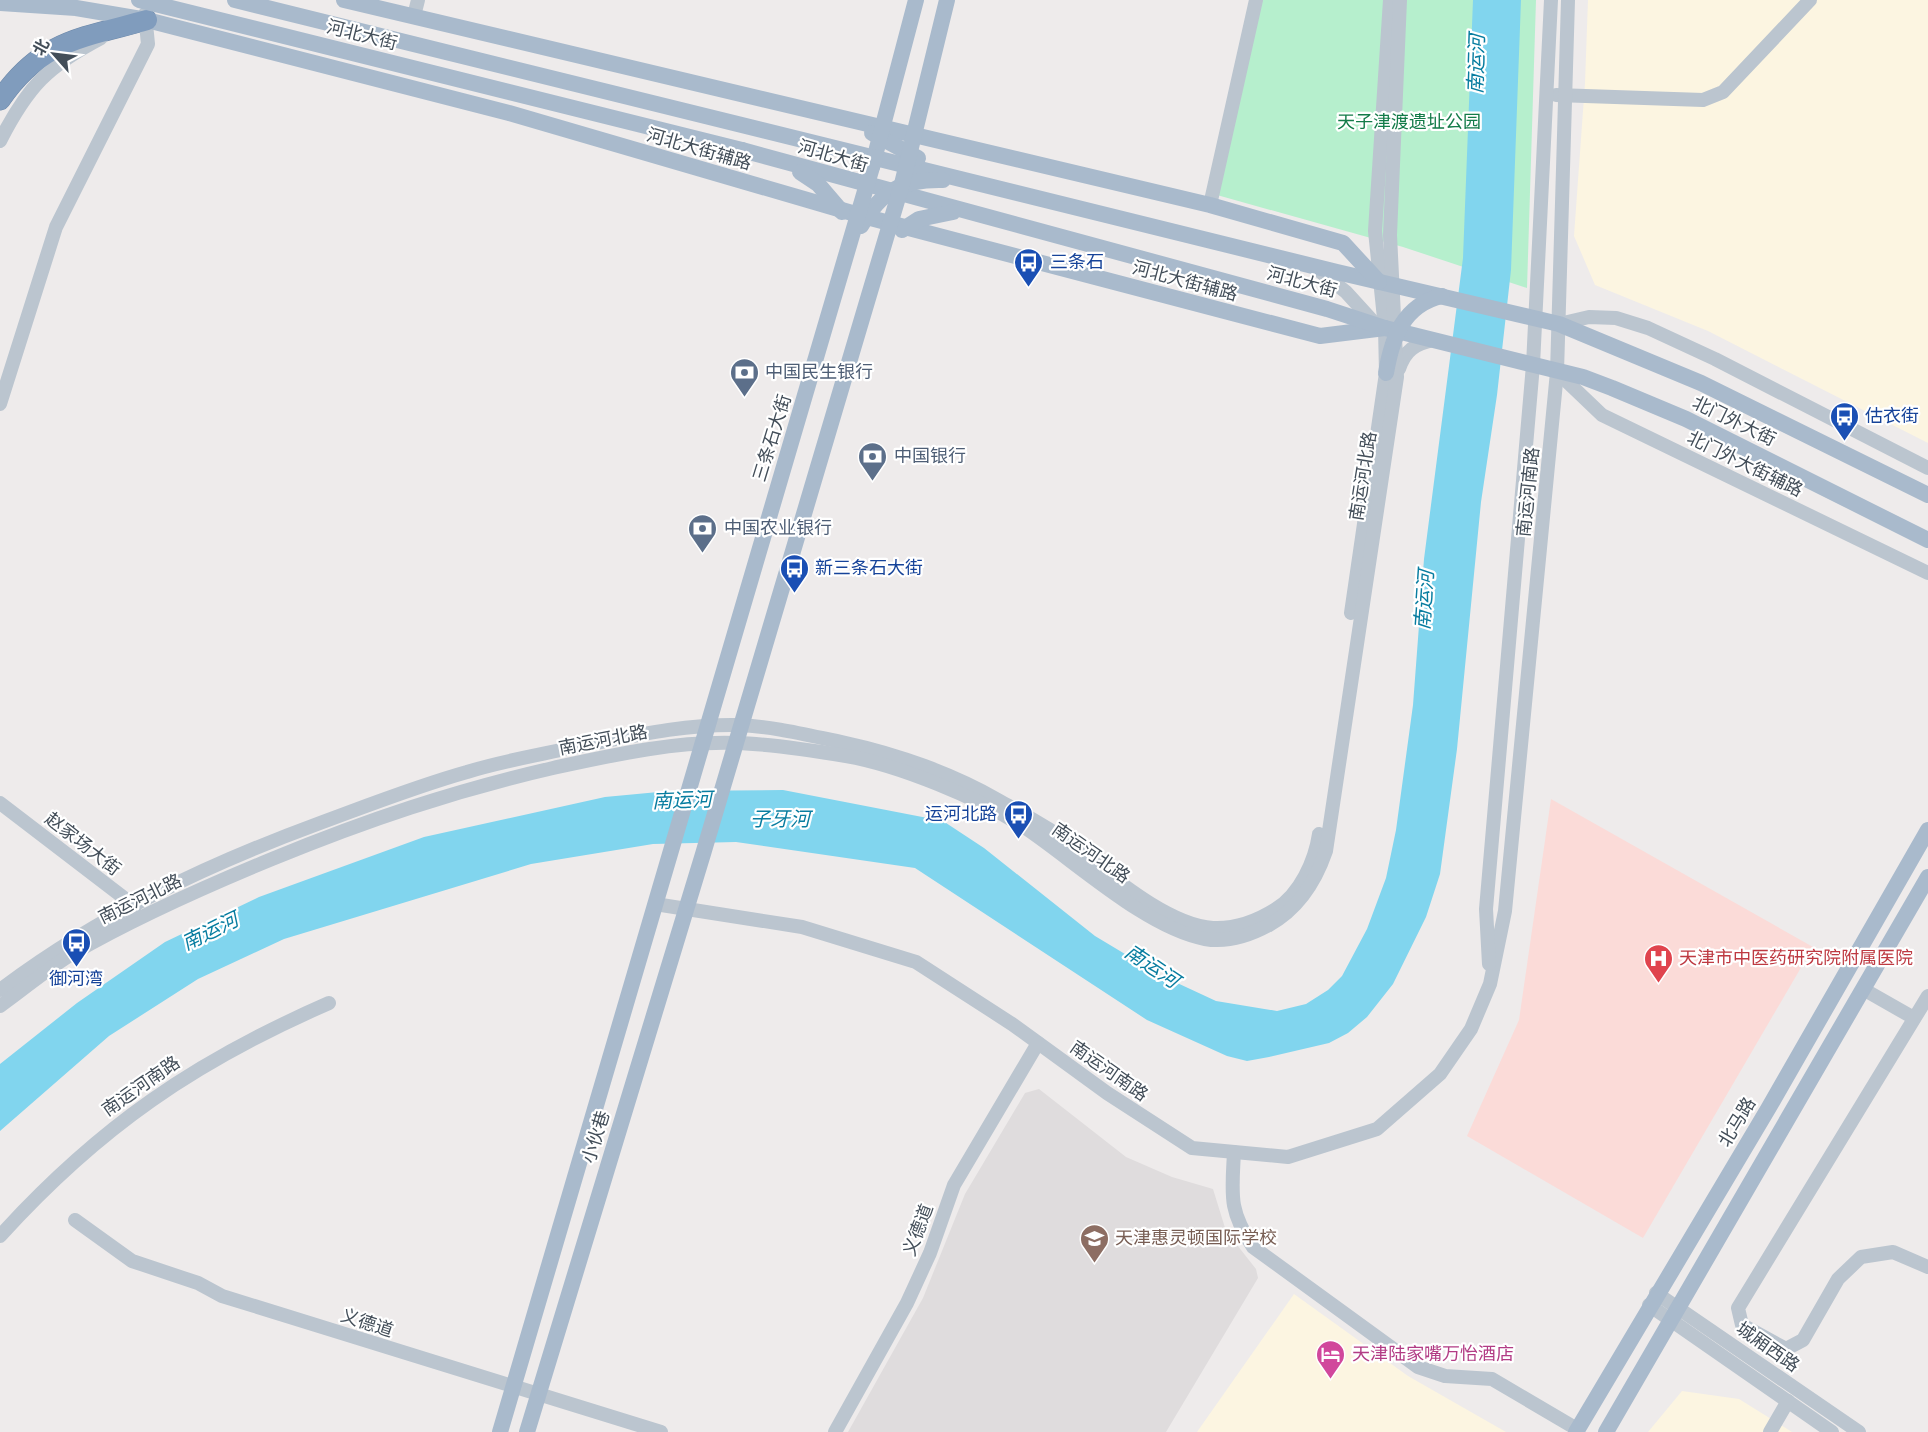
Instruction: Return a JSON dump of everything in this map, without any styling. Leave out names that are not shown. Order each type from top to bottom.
[{"type":"highway","points":[[0,100],[11,83],[28,66],[58,46],[99,31],[147,20]]},
{"type":"main road","name":"河北大街","points":[[140,0],[742,150],[867,185],[902,176]]},
{"type":"main road","name":"河北大街","points":[[235,0],[875,157],[902,176],[964,212],[1385,332],[1434,340],[1514,359]]},
{"type":"main road","points":[[344,0],[416,8],[836,116],[885,134],[915,134],[1210,205],[1342,243],[1386,283]]},
{"type":"main road","name":"三条石大街","points":[[668,859],[850,246],[863,216],[867,185],[885,134],[890,100],[916,0]]},
{"type":"main road","points":[[734,743],[881,253],[898,225],[902,176],[915,134],[947,0]]},
{"type":"main road","name":"河北大街辅路","points":[[0,3],[76,8],[147,20],[508,113],[863,216],[1320,336],[1385,332]]},
{"type":"main road","points":[[885,134],[902,176]]},
{"type":"main road","points":[[778,160],[818,184],[840,209],[846,220],[850,246]]},
{"type":"main road","points":[[902,176],[971,181]]},
{"type":"main road","points":[[863,216],[902,176],[971,181]]},
{"type":"main road","name":"河北大街","points":[[971,181],[1528,318]]},
{"type":"main road","points":[[898,225],[932,215],[964,212]]},
{"type":"main road","points":[[1391,375],[1385,332],[1424,301],[1443,296]]},
{"type":"main road","name":"北门外大街","points":[[1528,318],[1559,324],[1701,383],[1928,495]]},
{"type":"main road","name":"北门外大街","points":[[1514,359],[1583,377],[1675,414],[1928,540]]},
{"type":"main road","name":"小伙巷","points":[[527,1432],[703,854],[734,743]]},
{"type":"main road","name":"北马路","points":[[1576,1431],[1652,1299],[1768,1108],[1928,830]]},
{"type":"main road","name":"小伙巷","points":[[500,1432],[668,859]]},
{"type":"main road","points":[[1606,1432],[1928,877]]},
{"type":"street","points":[[0,404],[56,226],[148,44],[147,20],[140,0]]},
{"type":"street","points":[[1210,205],[1256,0]]},
{"type":"street","points":[[1386,283],[1375,231],[1390,0]]},
{"type":"street","points":[[1385,332],[1400,0]]},
{"type":"street","name":"南运河南路","points":[[1490,984],[1486,909],[1533,365],[1528,318],[1551,0]]},
{"type":"street","name":"南运河南路","points":[[655,904],[802,927],[916,962],[1038,1043],[1107,1093],[1192,1148],[1288,1157],[1377,1129],[1440,1074],[1471,1029],[1490,984],[1505,911],[1557,372],[1568,0]]},
{"type":"street","points":[[1544,95],[1703,100],[1722,92],[1810,0]]},
{"type":"street","points":[[0,141],[24,98],[45,73],[59,62],[124,26]]},
{"type":"street","points":[[1312,266],[1335,282],[1385,332]]},
{"type":"street","points":[[1559,324],[1589,317],[1616,318],[1648,328],[1715,359],[1928,468]]},
{"type":"street","points":[[1391,375],[1408,351],[1421,343],[1434,340]]},
{"type":"street","name":"北门外大街辅路","points":[[1557,372],[1602,416],[1928,573]]},
{"type":"street","name":"南运河北路","points":[[0,990],[87,929],[132,904],[236,854],[460,774],[625,737],[706,726],[740,725],[849,744],[889,755],[994,797],[1047,828],[1170,915],[1211,928],[1249,923],[1282,905],[1297,888],[1317,849],[1391,375]]},
{"type":"street","name":"南运河北路","points":[[0,1006],[69,957],[139,917],[224,878],[369,819],[471,787],[628,752],[701,744],[734,743],[850,756],[934,783],[1021,825],[1149,916],[1184,933],[1206,939],[1225,940],[1245,937],[1265,927],[1297,903],[1312,883],[1326,851],[1391,375]]},
{"type":"street","name":"赵家场大街","points":[[0,803],[132,904],[139,917]]},
{"type":"street","points":[[1863,989],[1914,1018]]},
{"type":"street","points":[[1928,996],[1738,1308],[1743,1326],[1786,1349],[1803,1340],[1838,1280],[1861,1257],[1893,1252],[1928,1267]]},
{"type":"street","name":"南运河南路","points":[[0,1236],[44,1188],[116,1125],[191,1072],[266,1030],[329,1003]]},
{"type":"street","name":"义德道","points":[[836,1432],[907,1303],[930,1253],[954,1185],[1038,1043]]},
{"type":"street","points":[[1234,1152],[1232,1200],[1239,1226],[1253,1247],[1418,1367],[1444,1376],[1492,1379],[1576,1431]]},
{"type":"street","name":"义德道","points":[[75,1220],[132,1262],[198,1283],[222,1296],[514,1389],[661,1432]]},
{"type":"street","name":"城厢西路","points":[[1652,1299],[1859,1432]]},
{"type":"street","name":"城厢西路","points":[[1675,1314],[1832,1432]]},
{"type":"street","points":[[1770,1432],[1788,1401]]},
{"type":"shaded area","points":[[1588,0],[1928,0],[1928,443],[1708,331],[1595,285],[1574,236],[1585,83]]},
{"type":"shaded area","name":"天津市中医药研究院附属医院","points":[[1551,799],[1813,947],[1643,1238],[1467,1136],[1519,1020]]},
{"type":"shaded area","name":"天津惠灵顿国际学校","points":[[1039,1089],[1126,1157],[1172,1177],[1213,1189],[1226,1231],[1256,1269],[1258,1278],[1166,1432],[848,1432],[923,1298],[965,1194],[1025,1093]]},
{"type":"shaded area","points":[[1294,1294],[1408,1376],[1506,1432],[1197,1432]]},
{"type":"shaded area","points":[[1682,1391],[1739,1399],[1792,1432],[1648,1432]]},
{"type":"green space","name":"天子津渡遗址公园","points":[[1261,0],[1536,0],[1527,288],[1403,247],[1217,195]]},
{"type":"water","name":"子牙河","points":[[1473,0],[1521,0],[1511,270],[1497,395],[1481,502],[1457,749],[1440,874],[1426,917],[1393,984],[1367,1017],[1348,1033],[1329,1043],[1269,1057],[1247,1061],[1227,1056],[1147,1020],[915,868],[736,842],[653,844],[531,864],[284,939],[198,979],[109,1036],[0,1131],[0,1064],[77,1003],[165,942],[259,897],[424,837],[605,797],[669,791],[783,790],[943,821],[984,848],[1095,936],[1160,975],[1216,1001],[1277,1011],[1306,1004],[1328,990],[1342,976],[1367,929],[1386,878],[1396,830],[1413,705],[1424,559],[1463,258]]},
{"type":"place","name":"三条石","points":[[1029,288]]},
{"type":"place","name":"中国民生银行","points":[[744,398]]},
{"type":"place","name":"估衣街","points":[[1844,442]]},
{"type":"place","name":"中国银行","points":[[873,482]]},
{"type":"place","name":"中国农业银行","points":[[703,554]]},
{"type":"place","name":"新三条石大街","points":[[794,594]]},
{"type":"place","name":"运河北路","points":[[1018,840]]},
{"type":"place","name":"御河湾","points":[[76,968]]},
{"type":"place","name":"天津市中医药研究院附属医院","points":[[1658,984]]},
{"type":"place","name":"天津惠灵顿国际学校","points":[[1094,1264]]},
{"type":"place","name":"天津陆家嘴万怡酒店","points":[[1331,1380]]},
{"type":"water label","name":"南运河","points":[[1476,64]]},
{"type":"water label","name":"南运河","points":[[1424,600]]},
{"type":"water label","name":"南运河","points":[[682,800]]},
{"type":"water label","name":"南运河","points":[[210,931]]},
{"type":"water label","name":"南运河","points":[[1152,966]]}]
